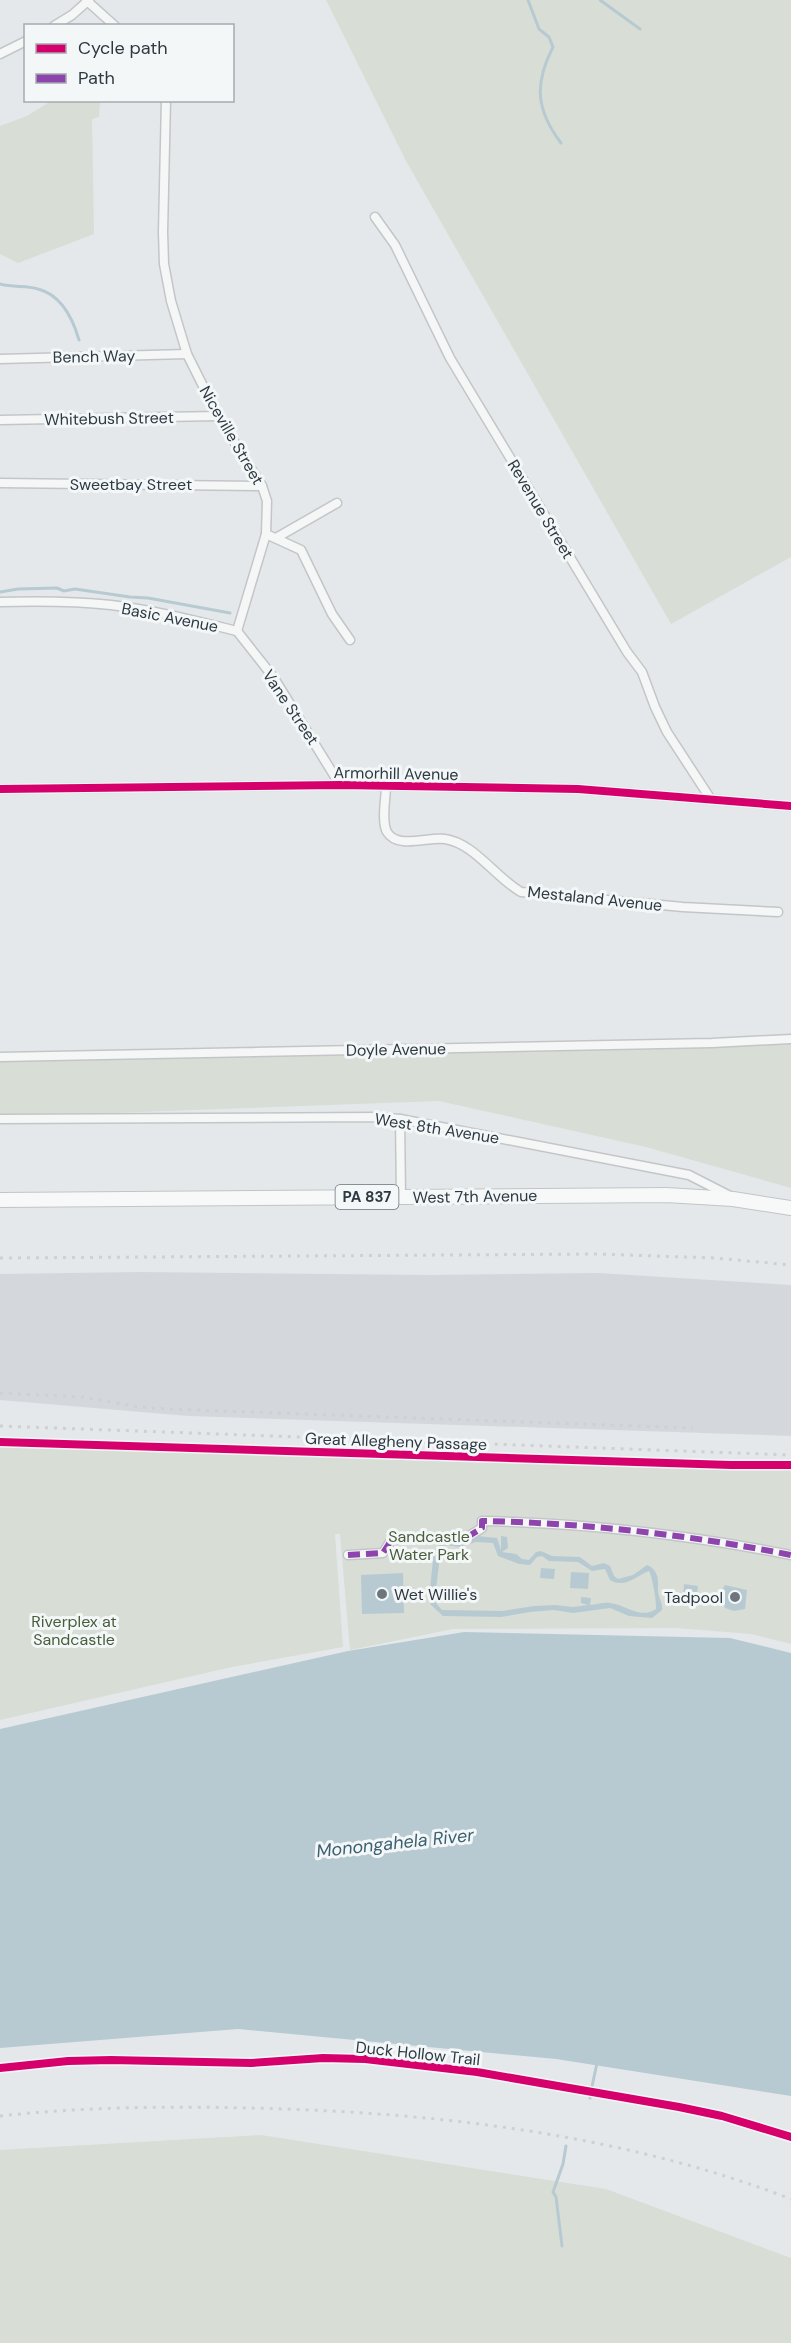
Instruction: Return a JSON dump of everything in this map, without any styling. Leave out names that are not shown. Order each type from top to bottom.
[{"type":"main road","name":"West 7th Avenue","points":[[0,1200],[655,1195],[734,1199]]},
{"type":"main road","name":"West 8th Avenue","points":[[734,1199],[791,1208]]},
{"type":"street","points":[[57,24],[72,15],[88,0],[114,24]]},
{"type":"street","points":[[0,54],[24,42]]},
{"type":"street","name":"Niceville Street","points":[[166,102],[163,237],[164,264],[171,301],[187,354],[218,416],[262,486],[267,501],[266,534]]},
{"type":"street","name":"Revenue Street","points":[[375,217],[395,245],[450,358],[627,652],[642,672],[666,732],[710,798]]},
{"type":"street","name":"Bench Way","points":[[0,359],[187,354]]},
{"type":"street","name":"Whitebush Street","points":[[0,420],[218,416]]},
{"type":"street","name":"Sweetbay Street","points":[[0,483],[262,486]]},
{"type":"street","points":[[276,538],[337,503]]},
{"type":"street","points":[[266,534],[301,550],[332,614],[350,640]]},
{"type":"street","name":"Basic Avenue","points":[[0,602],[54,601],[111,605],[184,618],[237,631],[266,534]]},
{"type":"street","name":"Vane Street","points":[[237,631],[274,678],[340,785]]},
{"type":"street","name":"Armorhill Avenue","points":[[0,789],[340,785],[578,789],[791,806]]},
{"type":"street","name":"Mestaland Avenue","points":[[386,786],[385,825],[388,833],[395,839],[406,842],[445,839],[461,844],[510,886],[521,892],[683,907],[778,912]]},
{"type":"street","name":"Doyle Avenue","points":[[0,1057],[712,1043],[791,1039]]},
{"type":"street","name":"West 8th Avenue","points":[[0,1119],[376,1117],[400,1119],[689,1175],[734,1199]]},
{"type":"street","points":[[400,1119],[401,1197]]},
{"type":"street","points":[[348,1555],[382,1553],[392,1539],[469,1536],[482,1528],[482,1521],[526,1522],[681,1536],[791,1555]]},
{"type":"shaded area","points":[[140,1272],[430,1275],[598,1273],[791,1285],[791,1436],[188,1416],[0,1400],[0,1274]]},
{"type":"green space","points":[[326,0],[791,0],[791,557],[671,624],[406,161]]},
{"type":"green space","points":[[49,102],[100,102],[99,117],[92,119],[94,234],[18,263],[0,254],[0,126],[27,116]]},
{"type":"green space","points":[[791,1039],[791,1188],[646,1147],[439,1101],[0,1117],[0,1057]]},
{"type":"green space","name":"Sandcastle Water Park","points":[[0,1445],[791,1468],[791,1644],[751,1634],[676,1628],[453,1629],[350,1650],[340,1534],[335,1534],[343,1647],[232,1667],[0,1720]]},
{"type":"green space","points":[[261,2135],[606,2189],[791,2258],[791,2343],[0,2343],[0,2150]]},
{"type":"water","points":[[477,1536],[497,1538],[501,1550],[501,1536],[507,1537],[508,1548],[502,1552],[516,1554],[522,1559],[529,1560],[536,1552],[541,1551],[552,1556],[580,1557],[592,1566],[604,1563],[610,1566],[614,1576],[618,1579],[633,1575],[647,1565],[657,1575],[662,1610],[652,1618],[629,1616],[610,1608],[573,1613],[554,1610],[501,1617],[443,1616],[431,1605],[429,1599],[434,1550],[443,1541],[458,1542]],"holes":[[[476,1542],[493,1543],[498,1556],[519,1564],[530,1565],[537,1557],[542,1556],[549,1561],[578,1562],[592,1571],[605,1569],[610,1580],[615,1582],[630,1581],[649,1571],[656,1609],[644,1613],[610,1603],[590,1605],[591,1598],[581,1597],[581,1603],[588,1605],[534,1606],[502,1611],[442,1610],[436,1603],[435,1597],[441,1548],[447,1545],[459,1547]]]},
{"type":"water","points":[[541,1568],[555,1569],[554,1579],[540,1578]]},
{"type":"water","points":[[571,1572],[589,1573],[588,1589],[570,1588]]},
{"type":"water","name":"Wet Willie's","points":[[403,1573],[404,1613],[362,1614],[361,1575]]},
{"type":"water","points":[[684,1584],[698,1586],[696,1602],[683,1601]]},
{"type":"water","name":"Tadpool","points":[[725,1585],[747,1590],[745,1609],[734,1611],[725,1608],[720,1593]]},
{"type":"water","name":"Monongahela River","points":[[464,1632],[730,1638],[791,1653],[791,2096],[556,2059],[238,2029],[0,2048],[0,1729],[348,1651]]},
{"type":"waterway","points":[[528,0],[539,29],[549,37],[553,47],[543,73],[540,97],[547,119],[561,143]]},
{"type":"waterway","points":[[600,0],[640,29]]},
{"type":"waterway","points":[[0,284],[46,292],[65,309],[79,340]]},
{"type":"waterway","points":[[0,592],[18,589],[57,588],[64,591],[75,589],[148,598],[230,613]]},
{"type":"waterway","points":[[591,2091],[597,2063]]},
{"type":"waterway","points":[[562,2246],[556,2197],[553,2192],[563,2164],[566,2146]]},
{"type":"railway","points":[[0,1258],[597,1254],[715,1258],[791,1265]]},
{"type":"railway","points":[[0,1393],[83,1397],[139,1407],[167,1409],[693,1428]]},
{"type":"railway","points":[[0,1426],[791,1455]]},
{"type":"railway","points":[[0,2116],[93,2109],[218,2107],[318,2110],[456,2121],[592,2142],[726,2176],[791,2199]]},
{"type":"marked path","points":[[348,1555],[383,1553],[392,1539],[469,1536],[482,1528],[482,1521],[560,1524],[638,1531],[791,1555]]},
{"type":"cycle path","points":[[0,789],[340,785],[578,789],[791,806]]},
{"type":"cycle path","name":"Great Allegheny Passage","points":[[0,1442],[791,1465]]},
{"type":"cycle path","name":"Duck Hollow Trail","points":[[0,2068],[68,2061],[251,2063],[323,2058],[365,2059],[477,2072],[679,2107],[722,2116],[791,2137]]},
{"type":"place","name":"Wet Willie's","points":[[382,1594]]},
{"type":"place","name":"Tadpool","points":[[735,1597]]},
{"type":"park label","name":"Riverplex at Sandcastle","points":[[74,1630]]}]
